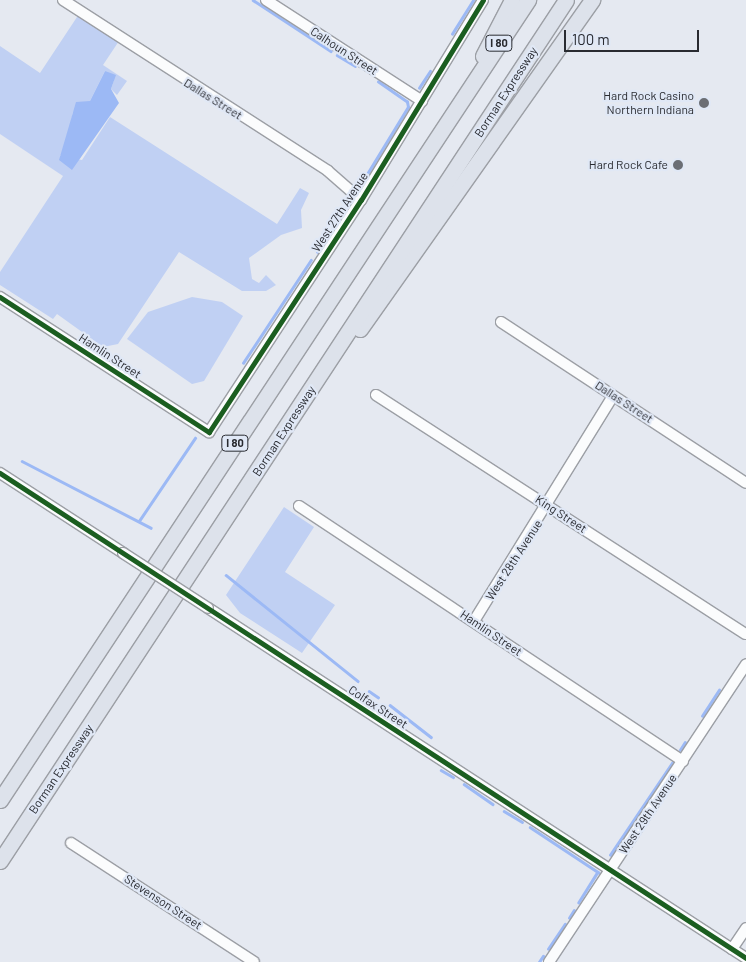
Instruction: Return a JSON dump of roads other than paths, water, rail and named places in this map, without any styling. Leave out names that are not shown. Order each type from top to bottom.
[{"type":"highway","points":[[471,86],[493,30],[512,0]]},
{"type":"highway","name":"I 80","points":[[0,800],[528,0]]},
{"type":"highway","name":"Borman Expressway","points":[[1,859],[566,0]]},
{"type":"highway","points":[[321,373],[374,312],[592,0]]},
{"type":"street","name":"Dallas Street","points":[[63,0],[328,171],[361,200]]},
{"type":"street","name":"Calhoun Street","points":[[266,0],[422,101]]},
{"type":"street","name":"West 27th Avenue","points":[[209,432],[361,200],[483,0]]},
{"type":"street","name":"Hamlin Street","points":[[0,297],[209,432]]},
{"type":"street","name":"Dallas Street","points":[[501,322],[746,483]]},
{"type":"street","name":"King Street","points":[[376,395],[746,634]]},
{"type":"street","name":"West 28th Avenue","points":[[474,621],[548,506],[613,396]]},
{"type":"street","name":"Colfax Street","points":[[0,473],[746,958]]},
{"type":"street","name":"Hamlin Street","points":[[299,506],[683,761]]},
{"type":"street","name":"West 29th Avenue","points":[[549,962],[746,664]]},
{"type":"street","name":"Stevenson Street","points":[[71,843],[254,962]]},
{"type":"street","points":[[732,950],[746,928]]},
{"type":"water","points":[[105,71],[116,75],[111,89],[119,103],[72,170],[59,160],[76,102],[90,101]]},
{"type":"waterway","points":[[253,0],[331,51]]},
{"type":"waterway","points":[[452,34],[473,0]]},
{"type":"waterway","points":[[337,55],[355,66]]},
{"type":"waterway","points":[[419,88],[430,71]]},
{"type":"waterway","points":[[361,184],[408,107],[407,102],[378,82]]},
{"type":"waterway","points":[[317,252],[349,205]]},
{"type":"waterway","points":[[243,363],[311,260]]},
{"type":"waterway","points":[[139,521],[195,438]]},
{"type":"waterway","points":[[22,461],[151,528]]},
{"type":"waterway","points":[[226,575],[358,681]]},
{"type":"waterway","points":[[702,716],[719,690]]},
{"type":"waterway","points":[[369,691],[378,697]]},
{"type":"waterway","points":[[390,705],[431,737]]},
{"type":"waterway","points":[[680,750],[685,742]]},
{"type":"waterway","points":[[610,855],[672,763]]},
{"type":"waterway","points":[[441,770],[453,777]]},
{"type":"waterway","points":[[464,784],[493,804]]},
{"type":"waterway","points":[[504,811],[522,822]]},
{"type":"waterway","points":[[530,827],[598,872],[579,903]]},
{"type":"waterway","points":[[569,918],[574,910]]},
{"type":"waterway","points":[[548,949],[565,924]]},
{"type":"waterway","points":[[539,962],[543,956]]},
{"type":"place","name":"Hard Rock Casino Northern Indiana","points":[[704,103]]},
{"type":"place","name":"Hard Rock Cafe","points":[[678,165]]}]
